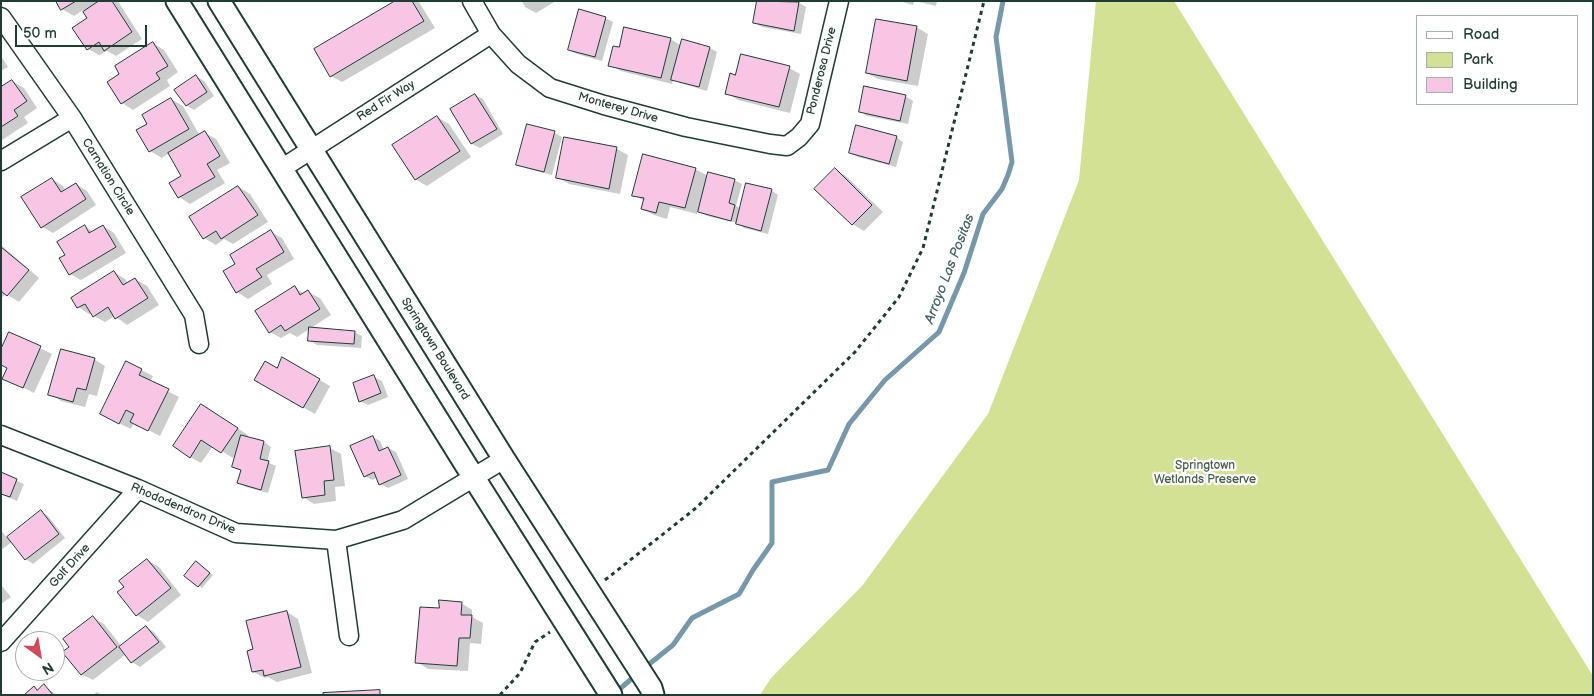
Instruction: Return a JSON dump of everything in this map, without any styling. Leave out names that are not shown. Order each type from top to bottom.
[{"type":"street","points":[[177,1],[611,695]]},
{"type":"street","name":"Springtown Boulevard","points":[[219,1],[504,460],[652,691]]},
{"type":"street","name":"Monterey Drive","points":[[472,1],[491,34],[518,64],[550,88],[686,127],[770,144],[787,146],[799,137]]},
{"type":"street","name":"Ponderosa Drive","points":[[799,137],[810,124],[839,1]]},
{"type":"street","name":"Carnation Circle","points":[[1,17],[72,118],[194,314],[199,344]]},
{"type":"street","name":"Red Fir Way","points":[[281,169],[491,34]]},
{"type":"street","points":[[1,161],[72,118]]},
{"type":"street","name":"Rhododendron Drive","points":[[1,435],[138,490],[236,533],[336,540],[403,520],[504,460]]},
{"type":"street","name":"Golf Drive","points":[[1,642],[138,490]]},
{"type":"street","points":[[336,540],[350,636]]},
{"type":"path","points":[[604,581],[696,508],[855,352],[899,297],[923,248],[984,1]]},
{"type":"path","points":[[500,695],[520,673],[535,642],[553,631]]},
{"type":"green space","name":"Springtown Wetlands Preserve","points":[[1096,1],[1174,1],[1593,676],[1593,695],[760,695],[771,678],[862,586],[988,414],[1079,180]]},
{"type":"building","points":[[56,1],[76,1],[61,10]]},
{"type":"building","points":[[99,1],[112,1],[132,32],[104,51],[99,42],[87,50],[72,28],[87,18],[83,12]]},
{"type":"building","points":[[395,1],[412,1],[424,21],[330,77],[314,49]]},
{"type":"building","points":[[757,1],[799,2],[794,31],[753,23]]},
{"type":"building","points":[[579,9],[606,17],[595,57],[568,50]]},
{"type":"building","points":[[876,19],[917,26],[907,81],[866,73]]},
{"type":"building","points":[[624,27],[671,38],[661,78],[608,66],[613,46],[619,47]]},
{"type":"building","points":[[682,39],[710,47],[699,87],[671,80]]},
{"type":"building","points":[[153,42],[168,66],[156,73],[160,79],[121,104],[107,82],[119,74],[115,66]]},
{"type":"building","points":[[741,54],[790,66],[779,107],[725,94],[730,73],[735,75]]},
{"type":"building","points":[[196,75],[207,92],[186,106],[174,90]]},
{"type":"building","points":[[12,80],[27,101],[14,110],[18,116],[1,127],[1,87]]},
{"type":"building","points":[[864,86],[906,95],[900,121],[859,112]]},
{"type":"building","points":[[475,94],[497,129],[471,144],[450,109]]},
{"type":"building","points":[[171,98],[189,129],[149,152],[136,130],[147,124],[142,115]]},
{"type":"building","points":[[437,116],[460,151],[415,180],[392,145]]},
{"type":"building","points":[[527,124],[555,131],[544,172],[516,165]]},
{"type":"building","points":[[856,125],[897,136],[889,164],[849,153]]},
{"type":"building","points":[[205,131],[220,156],[207,164],[215,177],[178,198],[169,183],[181,176],[168,153]]},
{"type":"building","points":[[564,137],[617,147],[609,189],[556,178]]},
{"type":"building","points":[[643,154],[696,168],[685,208],[659,202],[656,213],[641,209],[644,198],[632,196]]},
{"type":"building","points":[[835,168],[872,205],[852,225],[814,189]]},
{"type":"building","points":[[708,172],[735,179],[729,203],[735,205],[731,221],[698,212]]},
{"type":"building","points":[[52,178],[61,192],[76,183],[86,199],[41,228],[21,197]]},
{"type":"building","points":[[746,183],[772,189],[761,231],[736,224]]},
{"type":"building","points":[[238,186],[258,215],[221,239],[216,231],[203,239],[189,217]]},
{"type":"building","points":[[85,225],[89,233],[103,225],[116,247],[69,275],[59,258],[65,255],[57,242]]},
{"type":"building","points":[[271,230],[284,252],[256,269],[262,277],[236,293],[223,271],[235,264],[230,255]]},
{"type":"building","points":[[1,247],[29,270],[7,296],[1,291]]},
{"type":"building","points":[[114,271],[123,285],[135,278],[148,298],[115,319],[108,307],[93,317],[85,304],[77,308],[71,298]]},
{"type":"building","points":[[295,286],[300,295],[308,290],[320,309],[285,331],[281,325],[269,333],[255,311]]},
{"type":"building","points":[[309,327],[355,331],[354,344],[308,341]]},
{"type":"building","points":[[9,332],[41,346],[23,388],[2,379],[7,368],[1,365],[1,349]]},
{"type":"building","points":[[61,349],[95,358],[86,390],[77,388],[73,402],[48,395]]},
{"type":"building","points":[[282,357],[320,379],[303,408],[254,380],[265,361],[277,368]]},
{"type":"building","points":[[126,361],[142,369],[139,375],[169,389],[148,431],[130,422],[134,414],[126,410],[119,424],[100,414]]},
{"type":"building","points":[[374,375],[381,393],[359,402],[353,383]]},
{"type":"building","points":[[201,404],[238,428],[221,453],[201,440],[190,458],[173,446]]},
{"type":"building","points":[[241,435],[264,441],[260,459],[269,461],[261,490],[237,483],[241,470],[232,467]]},
{"type":"building","points":[[373,436],[379,451],[388,447],[401,475],[379,485],[374,472],[364,477],[350,446]]},
{"type":"building","points":[[330,446],[334,480],[324,481],[325,495],[302,498],[295,451]]},
{"type":"building","points":[[1,472],[17,479],[10,497],[1,494]]},
{"type":"building","points":[[41,510],[59,534],[25,560],[7,537]]},
{"type":"building","points":[[147,559],[171,588],[136,616],[117,592],[124,587],[119,581]]},
{"type":"building","points":[[196,561],[210,573],[198,587],[184,576]]},
{"type":"building","points":[[439,600],[462,602],[461,615],[472,615],[470,638],[459,638],[457,666],[415,663],[420,607],[439,608]]},
{"type":"building","points":[[287,611],[301,667],[264,676],[263,670],[252,672],[247,651],[253,649],[246,621]]},
{"type":"building","points":[[93,616],[117,647],[81,675],[65,656],[65,650],[69,647],[65,642],[65,637]]},
{"type":"building","points":[[146,626],[159,642],[131,663],[119,647]]},
{"type":"building","points":[[44,684],[53,695],[24,695],[34,686],[37,690]]},
{"type":"building","points":[[380,690],[380,695],[323,695],[323,693]]},
{"type":"waterway","name":"Arroyo Las Positas","points":[[643,669],[673,645],[692,618],[739,594],[772,543],[772,482],[828,470],[849,424],[885,380],[939,332],[964,273],[983,214],[1002,189],[1012,162],[996,37],[1003,1]]},
{"type":"waterway","name":"Arroyo Las Positas","points":[[615,693],[637,674]]}]
